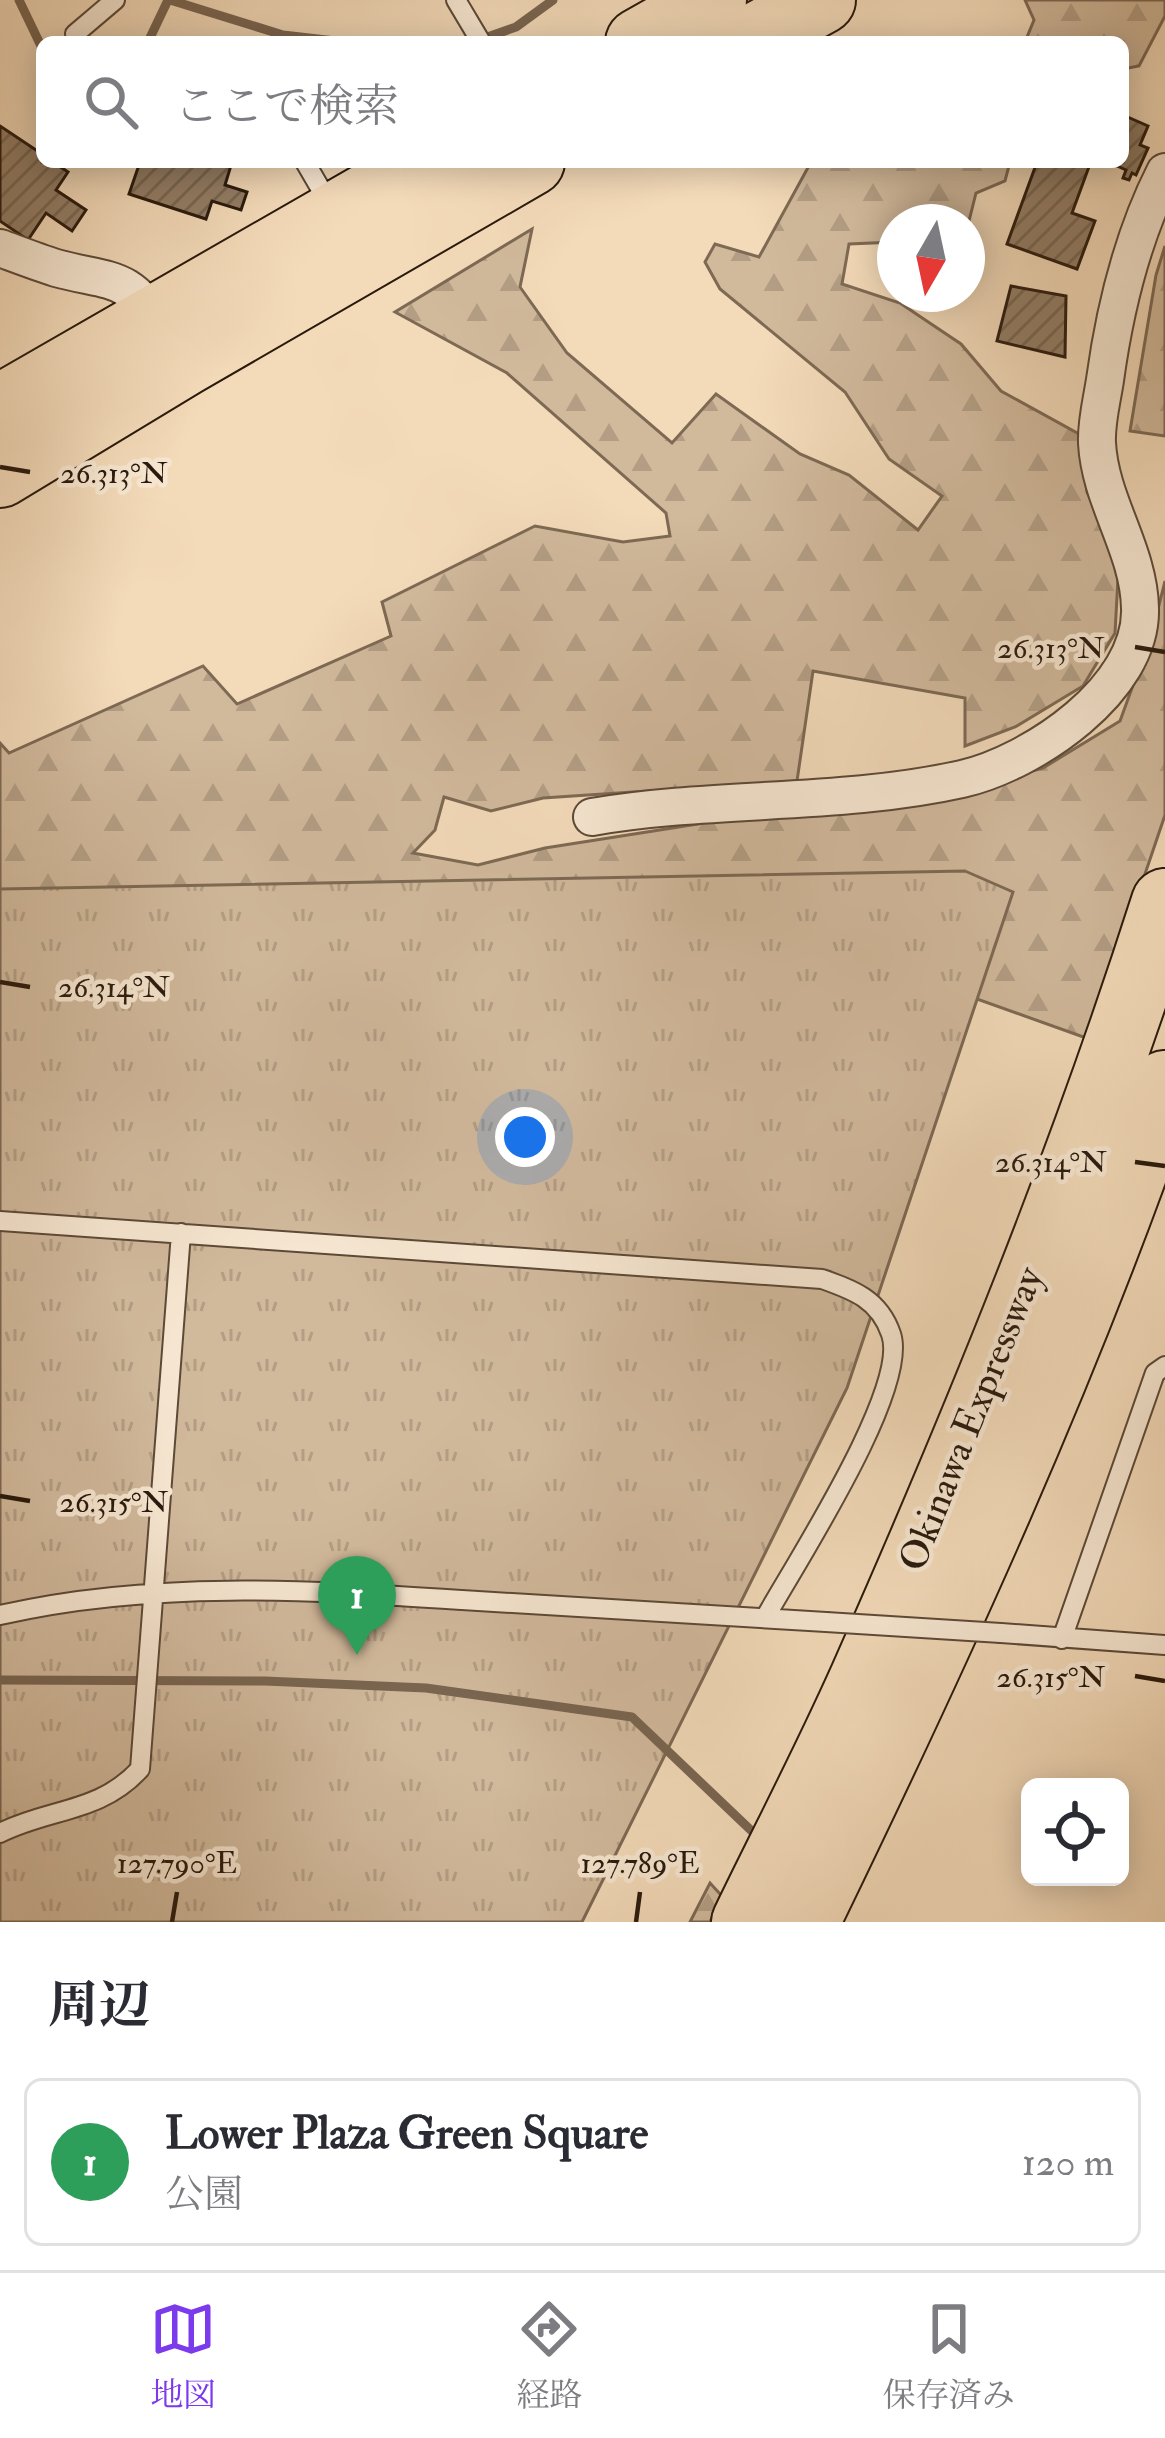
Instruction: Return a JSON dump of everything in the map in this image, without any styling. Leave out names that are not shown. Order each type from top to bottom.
[{"type":"highway","points":[[650,36],[713,0]]},
{"type":"highway","points":[[757,36],[822,0]]},
{"type":"highway","points":[[0,474],[170,339],[320,188],[403,168]]},
{"type":"highway","points":[[0,408],[170,339],[519,168]]},
{"type":"highway","name":"Okinawa Expressway","points":[[745,1922],[867,1671],[1001,1352],[1165,902]]},
{"type":"highway","name":"Okinawa Expressway","points":[[806,1922],[920,1687],[1048,1395],[1165,1084]]},
{"type":"street","points":[[592,818],[650,807],[801,799],[965,778],[1043,744],[1097,704],[1130,659],[1141,611],[1134,569],[1100,475],[1096,436],[1124,278],[1147,208],[1165,172]]},
{"type":"street","points":[[0,248],[57,268],[117,280],[138,295],[170,339]]},
{"type":"lane","points":[[76,36],[115,0]]},
{"type":"lane","points":[[456,0],[477,36]]},
{"type":"lane","points":[[0,1221],[822,1279],[863,1294],[892,1336],[893,1370],[880,1409],[765,1618]]},
{"type":"lane","points":[[0,1833],[24,1821],[84,1807],[122,1789],[140,1768],[181,1233]]},
{"type":"lane","points":[[1062,1639],[1155,1373],[1165,1366]]},
{"type":"lane","points":[[0,1615],[70,1599],[153,1591],[339,1592],[1165,1645]]},
{"type":"green space","points":[[1025,0],[1165,0],[1165,16],[1139,66],[1129,68],[1129,36],[1027,36],[1034,20]]},
{"type":"green space","points":[[808,168],[1008,168],[1005,181],[976,193],[973,204],[877,204],[877,243],[849,244],[842,284],[877,295],[877,312],[913,312],[961,344],[1001,391],[1079,434],[1087,492],[1119,560],[1115,633],[1083,686],[1015,727],[965,746],[965,698],[813,671],[797,781],[543,798],[491,811],[444,797],[435,830],[413,853],[478,865],[545,848],[736,818],[914,803],[1043,768],[1120,721],[1165,581],[1165,815],[1089,1039],[952,990],[0,1032],[0,743],[9,753],[203,666],[237,704],[391,636],[382,602],[535,526],[623,542],[670,536],[666,513],[507,373],[395,312],[532,229],[520,287],[567,353],[672,443],[716,394],[800,454],[849,475],[918,530],[942,496],[889,459],[845,392],[720,289],[705,262],[715,244],[759,257]]},
{"type":"green space","points":[[1165,246],[1165,436],[1130,431]]},
{"type":"green space","points":[[965,871],[1013,892],[847,1388],[582,1922],[0,1922],[0,889]]},
{"type":"green space","points":[[710,1883],[721,1895],[710,1922],[690,1922]]},
{"type":"building","points":[[1129,118],[1148,126],[1140,145],[1148,148],[1136,175],[1123,178],[1126,170],[1122,168],[1129,168]]},
{"type":"building","points":[[0,126],[36,150],[36,168],[68,172],[56,190],[86,210],[72,231],[46,213],[28,240],[0,221]]},
{"type":"building","points":[[138,168],[230,168],[225,185],[247,192],[241,210],[212,201],[206,219],[129,194]]},
{"type":"building","points":[[1035,168],[1089,168],[1072,213],[1095,221],[1077,269],[1007,244]]},
{"type":"building","points":[[1011,286],[1066,296],[1065,357],[997,341]]},
{"type":"waterway","points":[[19,0],[36,36]]},
{"type":"waterway","points":[[151,36],[168,0]]},
{"type":"waterway","points":[[170,0],[292,36]]},
{"type":"waterway","points":[[490,36],[516,27],[553,0]]},
{"type":"waterway","points":[[0,1680],[265,1681],[426,1688],[632,1717],[758,1837]]},
{"type":"place","name":"Lower Plaza Green Square","points":[[357,1655]]}]
